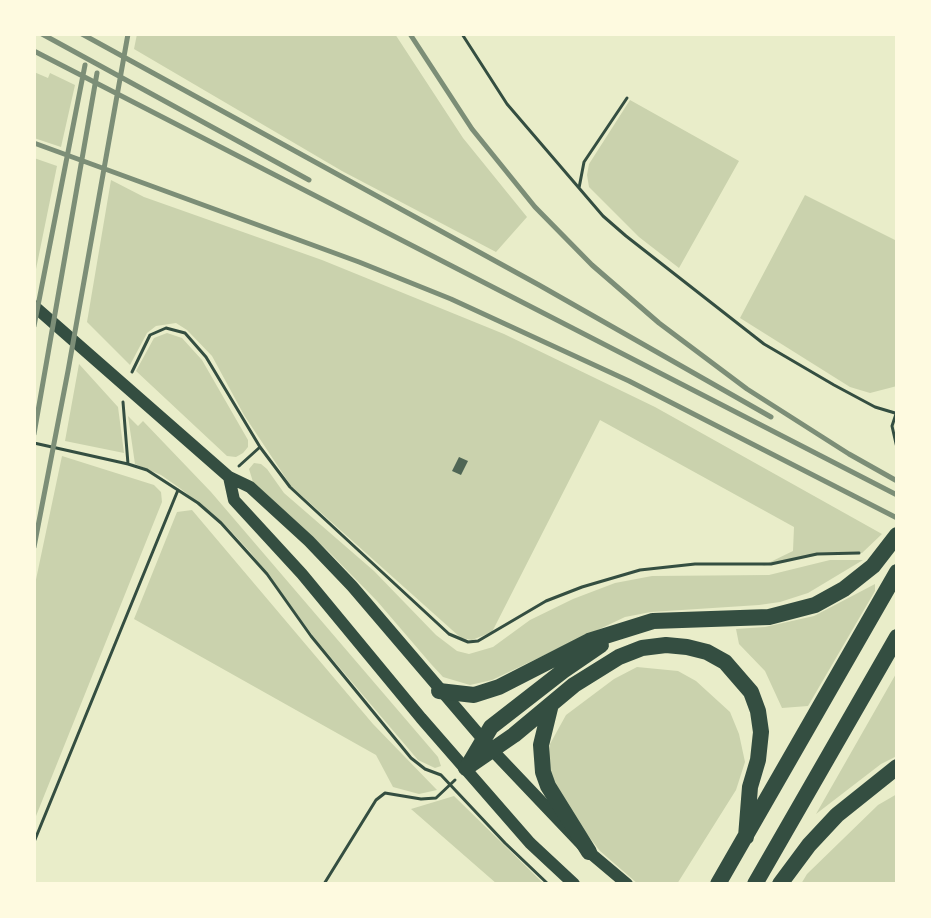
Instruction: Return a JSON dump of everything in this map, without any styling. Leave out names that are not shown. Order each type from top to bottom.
[{"type":"highway","points":[[439,691],[474,695],[499,687],[589,641],[653,621],[769,617],[815,605],[844,589],[873,566],[896,536]]},
{"type":"highway","points":[[718,884],[897,572]]},
{"type":"highway","points":[[488,746],[491,727],[563,671],[623,630]]},
{"type":"highway","points":[[755,884],[897,637]]},
{"type":"highway","points":[[466,768],[488,746],[595,670],[642,648],[666,645],[687,647],[707,652],[725,662],[751,692],[758,711],[761,732],[758,760],[750,787],[746,837]]},
{"type":"highway","points":[[551,704],[541,745],[543,772],[548,786],[589,852]]},
{"type":"highway","points":[[780,884],[809,845],[837,815],[897,767]]},
{"type":"main road","points":[[34,306],[229,477],[250,487],[309,541],[352,586],[488,746],[589,852],[627,884]]},
{"type":"main road","points":[[229,477],[234,500],[302,574],[530,843],[574,884]]},
{"type":"path","points":[[462,34],[507,104],[579,188],[626,236],[764,344],[862,400],[896,412],[892,426],[897,448]]},
{"type":"path","points":[[579,188],[584,162],[627,98]]},
{"type":"path","points":[[150,335],[166,328],[185,333],[206,357],[260,447],[290,487],[449,634],[468,642],[478,641],[546,601],[611,577],[640,570],[695,564],[771,564],[817,554],[865,552]]},
{"type":"path","points":[[34,443],[147,470],[221,523],[260,565],[311,636],[411,758],[425,769],[441,775],[548,884]]},
{"type":"path","points":[[229,477],[260,447]]},
{"type":"path","points":[[34,842],[178,490]]},
{"type":"path","points":[[324,884],[376,800],[385,793],[421,799],[436,798],[466,768]]},
{"type":"green space","points":[[137,34],[395,34],[463,138],[527,217],[496,252],[342,171],[134,49]]},
{"type":"green space","points":[[34,72],[48,78],[50,73],[75,85],[61,147],[34,138]]},
{"type":"green space","points":[[630,100],[739,161],[679,268],[639,237],[589,187],[589,164]]},
{"type":"green space","points":[[34,158],[57,166],[34,279]]},
{"type":"green space","points":[[111,180],[144,197],[322,260],[504,334],[655,407],[882,534],[862,553],[829,553],[762,566],[793,551],[794,527],[600,420],[492,632],[472,640],[461,638],[291,486],[244,415],[212,356],[187,330],[176,323],[156,326],[147,333],[130,365],[87,322]]},
{"type":"green space","points":[[805,195],[897,241],[897,386],[870,393],[850,387],[740,318]]},
{"type":"green space","points":[[167,333],[182,338],[202,360],[248,440],[248,447],[243,453],[236,457],[227,456],[136,371],[154,338]]},
{"type":"green space","points":[[79,364],[118,407],[124,453],[65,441]]},
{"type":"green space","points":[[128,416],[138,426],[143,421],[211,492],[438,757],[441,766],[435,768],[418,760],[317,641],[251,553],[228,528],[161,475],[135,464]]},
{"type":"green space","points":[[62,456],[154,485],[161,492],[162,502],[34,821],[34,589]]},
{"type":"green space","points":[[254,463],[267,469],[284,493],[374,571],[436,635],[457,651],[469,654],[493,647],[530,620],[615,583],[652,576],[769,575],[830,560],[863,560],[808,593],[780,602],[651,612],[625,617],[492,680],[470,685],[443,677],[377,601],[253,482],[249,469]]},
{"type":"green space","points":[[192,510],[373,724],[437,790],[419,794],[393,787],[376,755],[134,619],[177,512]]},
{"type":"green space","points":[[875,584],[875,591],[808,706],[782,708],[765,671],[739,644],[736,629],[765,627],[814,616]]},
{"type":"green space","points":[[637,667],[678,671],[696,681],[730,712],[745,762],[736,790],[677,884],[638,884],[600,851],[562,802],[548,767],[550,744],[566,715],[614,679]]},
{"type":"green space","points":[[897,672],[897,756],[881,764],[816,814]]},
{"type":"green space","points":[[897,794],[897,884],[801,884],[807,874],[878,805]]},
{"type":"green space","points":[[454,796],[544,884],[497,884],[411,809]]},
{"type":"building","points":[[459,457],[468,461],[461,475],[452,471]]},
{"type":"railway","points":[[42,34],[309,180]]},
{"type":"railway","points":[[82,34],[539,285],[771,417]]},
{"type":"railway","points":[[34,547],[128,34]]},
{"type":"railway","points":[[410,34],[472,129],[535,207],[592,265],[659,323],[747,389],[897,481]]},
{"type":"railway","points":[[34,51],[897,495]]},
{"type":"railway","points":[[34,326],[85,65]]},
{"type":"railway","points":[[34,434],[97,73]]},
{"type":"railway","points":[[34,143],[359,262],[451,299],[629,381],[897,518]]}]
